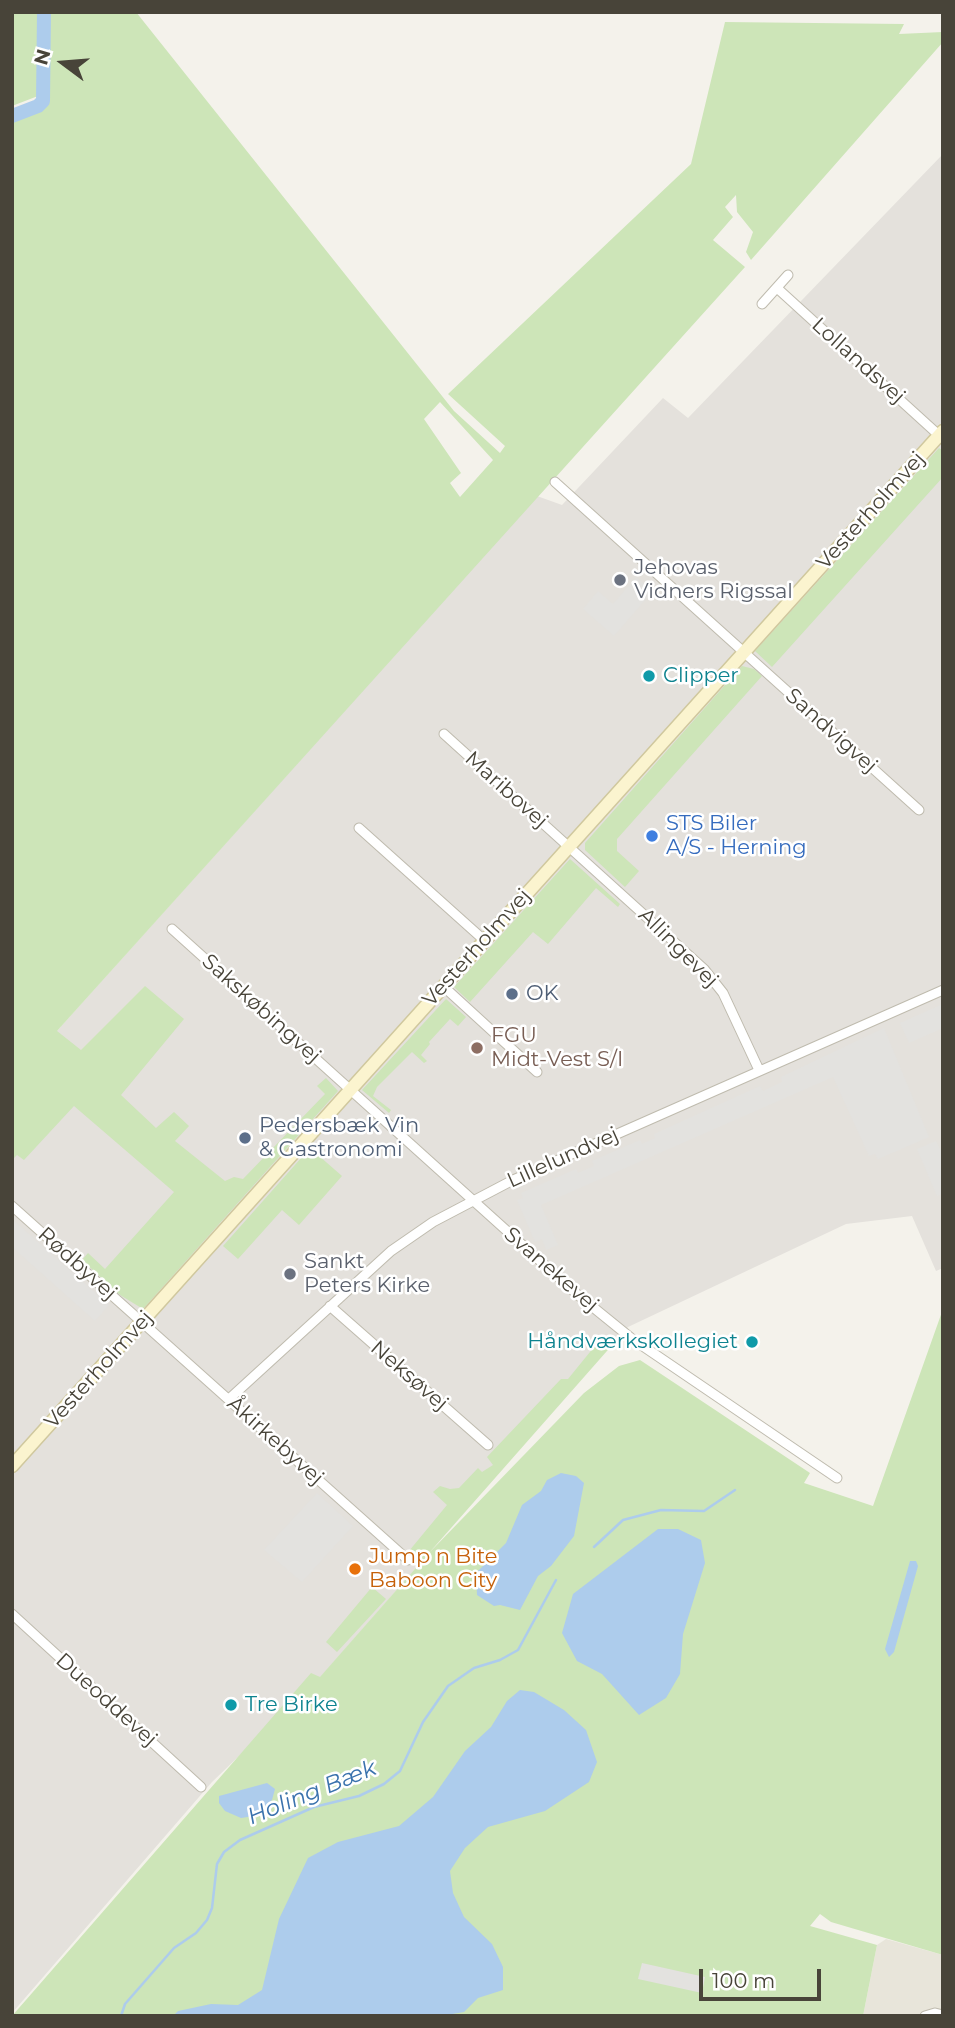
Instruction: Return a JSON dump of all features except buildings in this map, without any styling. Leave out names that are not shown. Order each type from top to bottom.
[{"type":"street","points":[[762,304],[788,275]]},
{"type":"street","name":"Lollandsvej","points":[[777,288],[942,435]]},
{"type":"street","name":"Vesterholmvej","points":[[12,1466],[942,435]]},
{"type":"street","name":"Sandvigvej","points":[[555,482],[919,810]]},
{"type":"street","name":"Maribovej","points":[[444,734],[569,846]]},
{"type":"street","points":[[359,828],[485,941]]},
{"type":"street","name":"Allingevej","points":[[569,846],[704,969],[723,993],[759,1070]]},
{"type":"street","name":"Sakskøbingvej","points":[[172,929],[350,1089]]},
{"type":"street","points":[[443,986],[537,1072]]},
{"type":"street","name":"Lillelundvej","points":[[229,1399],[391,1251],[473,1200],[943,990]]},
{"type":"street","name":"Svanekevej","points":[[350,1089],[631,1338],[837,1478]]},
{"type":"street","name":"Rødbyvej","points":[[12,1206],[143,1322]]},
{"type":"street","name":"Neksøvej","points":[[330,1306],[488,1445]]},
{"type":"street","name":"Åkirkebyvej","points":[[143,1322],[408,1560]]},
{"type":"street","name":"Dueoddevej","points":[[12,1614],[201,1787]]},
{"type":"street","points":[[925,2016],[935,2013],[943,2015]]},
{"type":"shaded area","points":[[943,154],[943,1268],[936,1271],[912,1216],[846,1224],[628,1327],[420,1552],[425,1558],[320,1678],[212,1782],[12,2013],[12,1081],[537,496],[562,505],[663,398],[688,418]]},
{"type":"shaded area","points":[[636,577],[653,591],[614,636],[583,609],[598,591],[613,604]]},
{"type":"shaded area","points":[[943,1004],[943,1028],[909,1043],[900,1023]]},
{"type":"shaded area","points":[[884,1028],[929,1137],[878,1159],[875,1154],[869,1156],[833,1077],[541,1205],[558,1245],[546,1250],[542,1239],[535,1242],[517,1200],[523,1198],[521,1193],[576,1169],[578,1173],[594,1166],[592,1161],[640,1140],[642,1144],[655,1138],[654,1134],[760,1086],[763,1091],[782,1082],[781,1077]]},
{"type":"shaded area","points":[[936,1141],[943,1155],[943,1193],[937,1196],[917,1149]]},
{"type":"shaded area","points":[[12,1219],[109,1305],[95,1321],[12,1247]]},
{"type":"shaded area","points":[[317,1493],[353,1526],[302,1582],[264,1550]]},
{"type":"shaded area","points":[[886,1939],[943,1955],[943,2016],[863,2016],[877,1945]]},
{"type":"shaded area","points":[[642,1963],[705,1977],[702,1993],[638,1979]]},
{"type":"green space","points":[[12,12],[38,12],[38,96],[12,106]]},
{"type":"green space","points":[[48,12],[136,12],[454,411],[500,453],[505,446],[448,394],[691,164],[725,22],[904,24],[899,34],[943,32],[943,42],[751,260],[746,252],[753,232],[737,212],[736,195],[725,207],[733,217],[713,240],[745,267],[57,1031],[81,1050],[145,986],[184,1019],[121,1095],[156,1128],[174,1112],[189,1126],[175,1141],[225,1181],[234,1177],[243,1179],[325,1094],[317,1086],[326,1078],[338,1091],[143,1309],[120,1295],[82,1260],[88,1253],[105,1269],[174,1192],[74,1106],[24,1160],[17,1155],[12,1160],[12,118],[39,109],[47,102]],"holes":[[[440,402],[493,460],[460,497],[450,483],[461,473],[424,419]]]},
{"type":"green space","points":[[939,448],[943,451],[943,477],[772,667],[755,651]]},
{"type":"green space","points":[[742,666],[754,669],[762,676],[617,839],[617,851],[639,871],[625,887],[585,850],[585,843]]},
{"type":"green space","points":[[570,859],[620,904],[618,907],[596,888],[548,944],[533,932],[470,1002],[454,987]]},
{"type":"green space","points":[[446,999],[466,1017],[458,1026],[450,1019],[429,1042],[421,1055],[427,1061],[424,1063],[412,1052],[377,1087],[373,1096],[391,1110],[389,1113],[362,1090]]},
{"type":"green space","points":[[310,1148],[342,1176],[299,1225],[282,1210],[238,1259],[223,1246]]},
{"type":"green space","points":[[943,1309],[943,1955],[831,1922],[820,1914],[810,1926],[877,1945],[863,2016],[12,2016],[311,1673],[320,1677],[422,1561],[409,1551],[447,1505],[433,1492],[440,1486],[459,1488],[478,1468],[482,1472],[493,1465],[487,1457],[561,1379],[568,1379],[603,1336],[614,1343],[429,1553],[584,1393],[619,1366],[640,1360],[810,1473],[804,1483],[873,1506]]},
{"type":"green space","points":[[372,1587],[386,1599],[337,1652],[326,1642]]},
{"type":"water","points":[[561,1473],[576,1476],[584,1483],[574,1536],[551,1566],[538,1576],[520,1610],[494,1606],[477,1595],[476,1573],[506,1543],[522,1505],[541,1491],[547,1480]]},
{"type":"water","points":[[658,1529],[678,1529],[701,1540],[705,1563],[683,1634],[680,1674],[666,1698],[639,1715],[602,1674],[577,1661],[562,1633],[573,1594]]},
{"type":"water","points":[[910,1561],[916,1561],[918,1566],[894,1652],[889,1657],[885,1649]]},
{"type":"water","points":[[520,1690],[534,1692],[564,1710],[586,1730],[597,1762],[589,1782],[545,1811],[488,1827],[465,1848],[450,1871],[453,1893],[464,1917],[492,1944],[503,1967],[503,1990],[478,1998],[464,2012],[441,2016],[173,2016],[178,2011],[211,2004],[238,2005],[262,1990],[279,1919],[308,1858],[338,1842],[399,1826],[433,1797],[465,1751],[491,1727],[507,1701]]},
{"type":"water","points":[[267,1783],[275,1789],[272,1800],[254,1816],[241,1818],[225,1811],[219,1803],[219,1796]]},
{"type":"waterway","points":[[12,116],[38,106],[43,101],[44,12]]},
{"type":"waterway","name":"Holing Bæk","points":[[594,1547],[623,1520],[661,1510],[704,1511],[735,1490]]},
{"type":"waterway","name":"Holing Bæk","points":[[121,2016],[125,2004],[174,1948],[196,1933],[207,1920],[212,1908],[217,1864],[224,1852],[240,1840],[314,1807],[359,1796],[384,1784],[400,1771],[423,1722],[448,1686],[474,1668],[500,1660],[518,1650],[556,1580]]},
{"type":"place","name":"Jehovas Vidners Rigssal","points":[[620,580]]},
{"type":"place","name":"Clipper","points":[[649,676]]},
{"type":"place","name":"STS Biler A/S - Herning","points":[[652,836]]},
{"type":"place","name":"OK","points":[[512,994]]},
{"type":"place","name":"FGU Midt-Vest S/I","points":[[477,1048]]},
{"type":"place","name":"Pedersbæk Vin & Gastronomi","points":[[245,1138]]},
{"type":"place","name":"Sankt Peters Kirke","points":[[290,1274]]},
{"type":"place","name":"Håndværkskollegiet","points":[[752,1342]]},
{"type":"place","name":"Jump n Bite Baboon City","points":[[355,1569]]},
{"type":"place","name":"Tre Birke","points":[[231,1705]]}]
